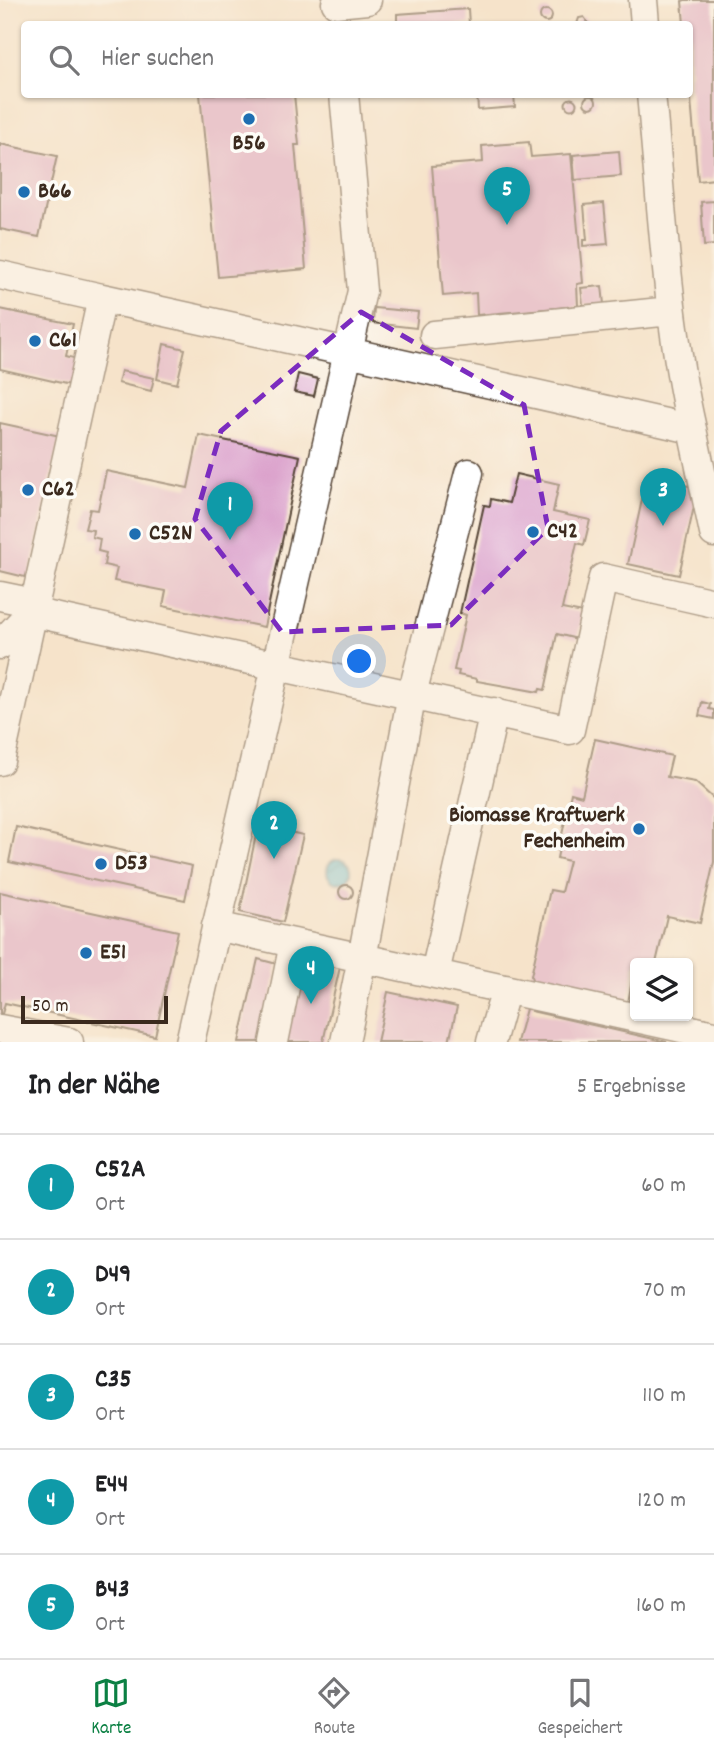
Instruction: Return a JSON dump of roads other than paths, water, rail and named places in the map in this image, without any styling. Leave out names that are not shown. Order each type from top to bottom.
[{"type":"lane","points":[[337,9],[367,0]]},
{"type":"lane","points":[[643,0],[645,21]]},
{"type":"lane","points":[[190,1042],[362,291],[344,98]]},
{"type":"lane","points":[[652,98],[671,311],[679,369],[701,444],[714,533]]},
{"type":"lane","points":[[0,275],[348,352],[701,444]]},
{"type":"lane","points":[[0,761],[102,298]]},
{"type":"lane","points":[[434,335],[671,311]]},
{"type":"lane","points":[[345,1042],[412,694],[469,473]]},
{"type":"lane","points":[[0,596],[32,608],[570,730],[603,578],[714,603]]},
{"type":"lane","points":[[0,645],[32,608]]},
{"type":"lane","points":[[435,973],[494,712]]},
{"type":"lane","points":[[216,926],[714,1035]]},
{"type":"lane","points":[[274,1042],[294,943]]},
{"type":"lane","points":[[491,1042],[506,989]]},
{"type":"lane","points":[[0,1029],[69,1042]]},
{"type":"water","points":[[339,859],[350,866],[351,871],[344,882],[339,883],[328,876],[327,871],[334,860]]},
{"type":"place","name":"B56","points":[[249,119]]},
{"type":"place","name":"B66","points":[[24,192]]},
{"type":"place","name":"B43","points":[[507,225]]},
{"type":"place","name":"C61","points":[[35,341]]},
{"type":"place","name":"C62","points":[[28,490]]},
{"type":"place","name":"C35","points":[[663,526]]},
{"type":"place","name":"C42","points":[[533,532]]},
{"type":"place","name":"C52N","points":[[135,534]]},
{"type":"place","name":"C52A","points":[[230,540]]},
{"type":"place","name":"Biomasse Kraftwerk Fechenheim","points":[[639,829]]},
{"type":"place","name":"D49","points":[[274,859]]},
{"type":"place","name":"D53","points":[[101,864]]},
{"type":"place","name":"E51","points":[[86,953]]},
{"type":"place","name":"E44","points":[[311,1004]]}]
